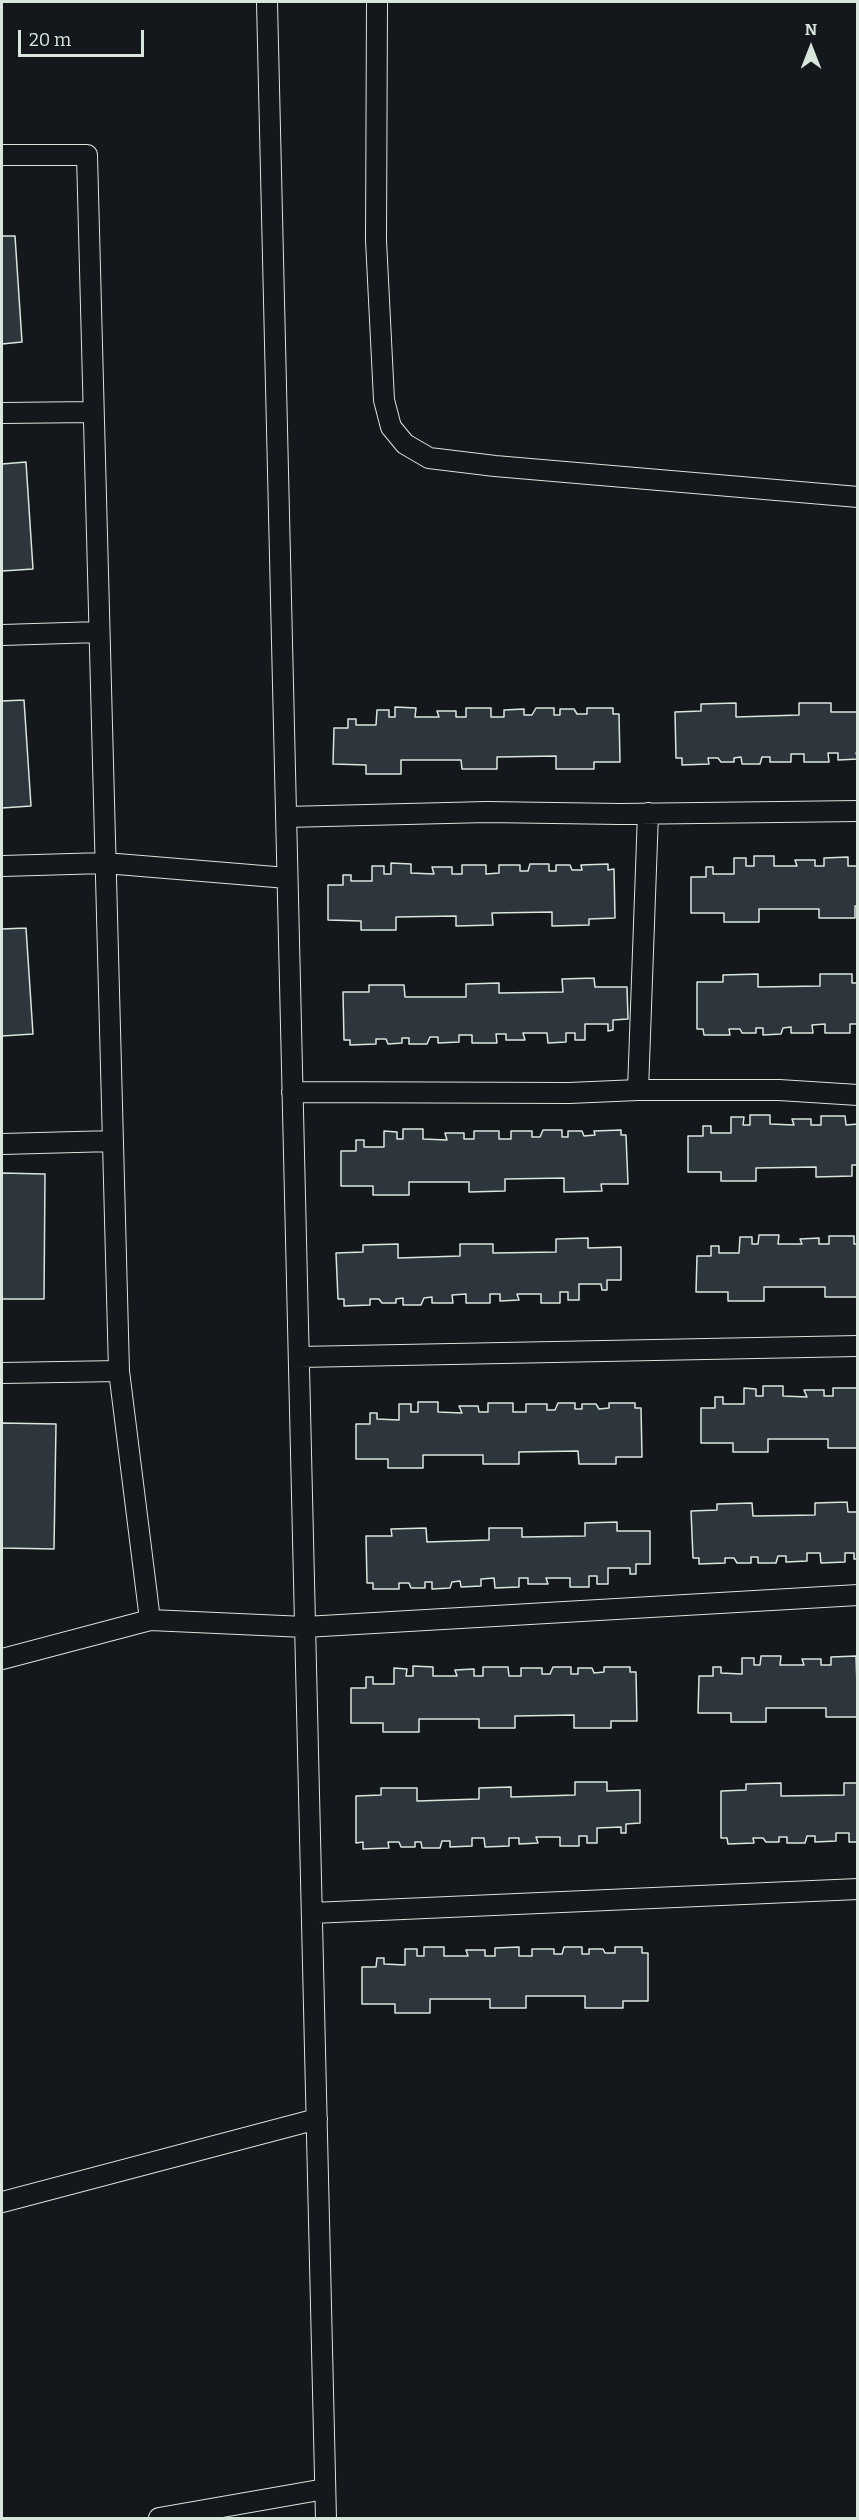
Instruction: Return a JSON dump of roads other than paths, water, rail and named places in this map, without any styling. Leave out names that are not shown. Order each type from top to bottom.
[{"type":"lane","points":[[267,2],[326,2518]]},
{"type":"lane","points":[[377,2],[376,240],[384,400],[391,427],[405,444],[429,458],[495,466],[858,497]]},
{"type":"lane","points":[[2,156],[87,156],[119,1371],[150,1620]]},
{"type":"lane","points":[[2,413],[93,412]]},
{"type":"lane","points":[[2,635],[99,632]]},
{"type":"lane","points":[[286,817],[487,812],[858,811]]},
{"type":"lane","points":[[638,1090],[648,813]]},
{"type":"lane","points":[[2,866],[105,863],[287,878]]},
{"type":"lane","points":[[292,1092],[569,1093],[638,1090],[779,1090],[858,1095]]},
{"type":"lane","points":[[2,1144],[113,1141]]},
{"type":"lane","points":[[299,1357],[858,1346]]},
{"type":"lane","points":[[2,1373],[119,1371]]},
{"type":"lane","points":[[2,1659],[150,1620],[305,1627],[858,1595]]},
{"type":"lane","points":[[312,1912],[858,1889]]},
{"type":"lane","points":[[2,2202],[316,2120]]},
{"type":"lane","points":[[159,2518],[325,2489]]}]
